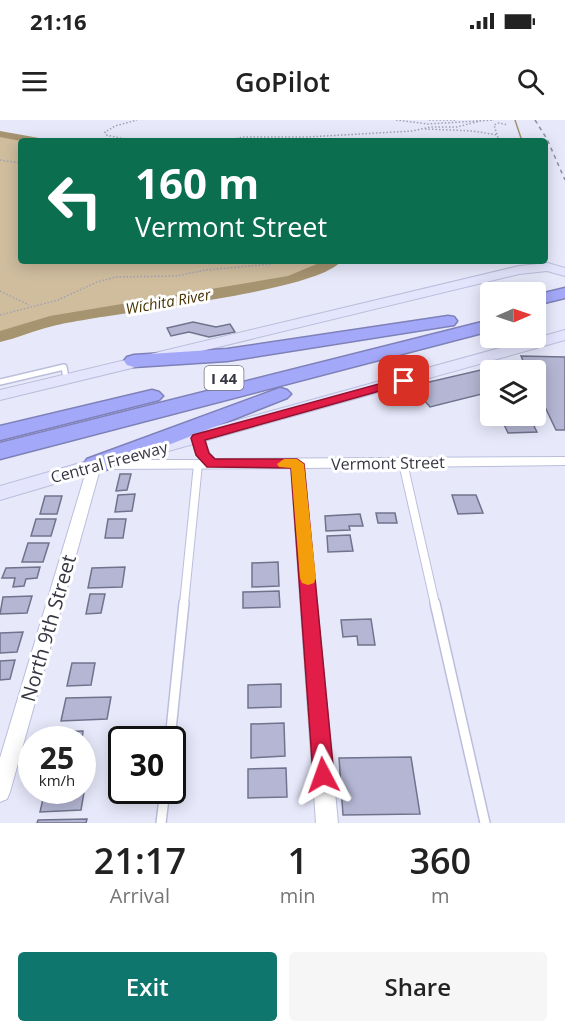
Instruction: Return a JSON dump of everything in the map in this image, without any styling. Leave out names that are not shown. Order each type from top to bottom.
[{"type":"highway","points":[[546,307],[565,293]]},
{"type":"highway","name":"I 44","points":[[0,433],[480,313]]},
{"type":"highway","points":[[134,361],[258,352],[448,321]]},
{"type":"highway","name":"I 44","points":[[0,451],[480,328]]},
{"type":"highway","points":[[95,465],[397,349]]},
{"type":"main road","points":[[0,395],[65,373],[134,361],[519,270],[548,267],[565,272]]},
{"type":"main road","name":"Central Freeway","points":[[0,493],[565,335]]},
{"type":"street","points":[[197,438],[205,464]]},
{"type":"street","name":"Vermont Street","points":[[95,465],[565,461]]},
{"type":"street","points":[[297,464],[327,823]]},
{"type":"street","name":"North 9th Street","points":[[0,792],[95,465]]},
{"type":"lane","points":[[0,382],[65,373]]},
{"type":"lane","points":[[403,463],[485,823]]},
{"type":"lane","points":[[172,726],[205,464]]},
{"type":"lane","points":[[162,823],[164,804]]},
{"type":"path","points":[[120,138],[106,135],[105,132],[137,120]]},
{"type":"path","points":[[396,120],[404,123],[434,124],[494,120]]},
{"type":"path","points":[[429,120],[460,120]]},
{"type":"path","points":[[423,129],[435,126],[458,127],[480,121]]},
{"type":"path","points":[[498,138],[494,125],[499,123],[508,126]]},
{"type":"path","points":[[239,138],[308,137],[423,129],[473,131],[497,135]]},
{"type":"path","points":[[0,160],[18,163]]},
{"type":"path","points":[[0,315],[58,300],[97,282],[116,277],[176,276],[206,270],[271,264]]},
{"type":"path","points":[[0,291],[30,306]]},
{"type":"shaded area","points":[[0,134],[22,138],[18,138],[18,264],[330,264],[291,280],[50,321],[0,337]]},
{"type":"building","points":[[193,322],[216,327],[230,324],[235,332],[209,337],[189,332],[171,336],[167,328]]},
{"type":"building","points":[[521,356],[565,357],[565,430],[556,430],[546,409],[546,360],[523,360]]},
{"type":"building","points":[[480,370],[480,394],[430,407],[412,386]]},
{"type":"building","points":[[505,426],[534,426],[537,432],[508,433]]},
{"type":"building","points":[[120,474],[131,474],[127,490],[116,491]]},
{"type":"building","points":[[135,494],[132,511],[115,512],[118,495]]},
{"type":"building","points":[[452,495],[476,495],[483,513],[458,514]]},
{"type":"building","points":[[45,496],[62,496],[57,514],[40,514]]},
{"type":"building","points":[[376,513],[395,513],[397,523],[378,523]]},
{"type":"building","points":[[360,514],[363,526],[349,526],[350,530],[326,531],[325,516]]},
{"type":"building","points":[[36,519],[56,519],[51,536],[31,536]]},
{"type":"building","points":[[108,519],[126,519],[123,538],[105,538]]},
{"type":"building","points":[[350,535],[353,551],[328,552],[327,536]]},
{"type":"building","points":[[28,543],[49,543],[43,562],[22,562]]},
{"type":"building","points":[[278,562],[279,586],[252,587],[252,563]]},
{"type":"building","points":[[40,567],[37,578],[26,579],[24,586],[13,587],[15,578],[2,578],[6,568]]},
{"type":"building","points":[[125,567],[122,587],[88,588],[92,568]]},
{"type":"building","points":[[279,591],[280,607],[243,608],[243,592]]},
{"type":"building","points":[[90,594],[105,594],[101,613],[86,614]]},
{"type":"building","points":[[32,596],[27,613],[0,614],[3,597]]},
{"type":"building","points":[[371,619],[375,645],[358,645],[357,636],[343,637],[341,620]]},
{"type":"building","points":[[23,632],[17,652],[0,653],[0,633]]},
{"type":"building","points":[[15,660],[10,679],[0,680],[0,661]]},
{"type":"building","points":[[72,663],[95,663],[91,685],[67,686]]},
{"type":"building","points":[[281,684],[281,707],[248,708],[248,685]]},
{"type":"building","points":[[111,697],[107,719],[61,721],[66,698]]},
{"type":"building","points":[[284,723],[285,756],[251,758],[251,724]]},
{"type":"building","points":[[411,757],[420,814],[343,815],[339,758]]},
{"type":"building","points":[[286,768],[287,797],[248,798],[248,769]]},
{"type":"building","points":[[42,804],[82,804],[81,810],[40,812]]},
{"type":"building","points":[[87,819],[86,823],[37,823],[38,820]]},
{"type":"waterway","points":[[515,120],[521,138]]},
{"type":"waterway","name":"Wichita River","points":[[0,134],[22,138]]},
{"type":"waterway","name":"Wichita River","points":[[0,337],[50,321],[291,280],[330,264]]},
{"type":"railway","points":[[535,120],[546,138]]},
{"type":"railway","points":[[548,141],[565,180]]},
{"type":"slow traffic","points":[[284,464],[297,464],[308,578]]},
{"type":"route","points":[[323,775],[303,513],[297,464],[212,464],[203,455],[197,438],[404,381]]}]
